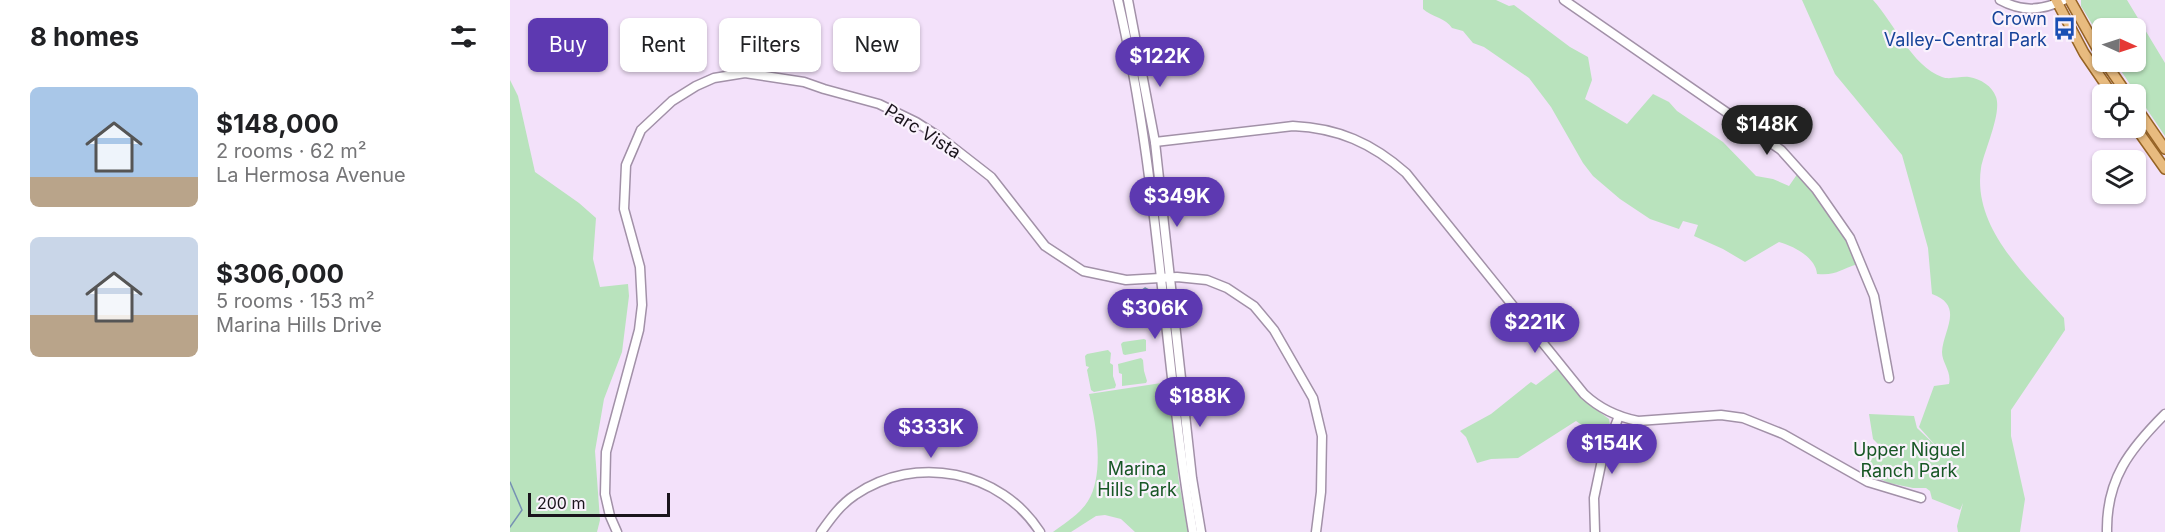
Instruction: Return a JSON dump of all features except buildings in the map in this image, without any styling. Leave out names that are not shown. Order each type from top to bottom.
[{"type":"main road","points":[[2070,0],[2092,39]]},
{"type":"main road","points":[[2059,1],[2084,53],[2105,84]]},
{"type":"main road","points":[[2146,121],[2165,149]]},
{"type":"main road","points":[[2143,138],[2165,169]]},
{"type":"street","points":[[1119,0],[1145,144],[1201,532]]},
{"type":"street","points":[[1128,0],[1155,142],[1183,471],[1193,532]]},
{"type":"street","points":[[1564,0],[1781,150],[1816,189],[1850,238],[1874,296],[1888,362],[1889,378]]},
{"type":"street","points":[[2000,0],[2010,6],[2027,10],[2045,8],[2059,1]]},
{"type":"street","name":"Parc Vista","points":[[617,532],[604,494],[606,452],[639,330],[642,305],[640,267],[624,209],[626,165],[641,130],[672,101],[714,78],[745,73],[804,82],[879,104],[916,122],[941,138],[991,177],[1045,246],[1083,271],[1126,280],[1165,277],[1207,280],[1227,288],[1254,306],[1274,330],[1313,398],[1322,436],[1321,492],[1316,532]]},
{"type":"street","points":[[1155,142],[1293,126],[1315,127],[1357,138],[1382,153],[1406,173],[1584,394],[1599,406],[1618,416],[1638,421],[1721,415],[1743,418],[1764,424],[1868,482],[1921,498]]},
{"type":"street","points":[[2107,532],[2109,506],[2117,476],[2128,455],[2165,414]]},
{"type":"street","points":[[1595,532],[1594,498],[1602,460],[1618,416]]},
{"type":"street","points":[[821,532],[845,502],[857,494],[889,479],[912,472],[937,472],[991,486],[1030,516],[1040,532]]},
{"type":"green space","points":[[1423,0],[1496,0],[1509,6],[1514,5],[1570,47],[1588,57],[1592,80],[1585,99],[1627,124],[1653,94],[1669,102],[1677,111],[1723,142],[1756,176],[1773,179],[1789,186],[1798,173],[1842,231],[1858,264],[1834,273],[1817,274],[1816,268],[1808,258],[1791,246],[1779,242],[1745,262],[1694,236],[1698,225],[1683,221],[1679,229],[1650,219],[1620,199],[1593,176],[1551,107],[1529,78],[1484,47],[1473,43],[1463,31],[1452,28],[1446,22],[1427,12],[1423,9]]},
{"type":"green space","name":"Upper Niguel Ranch Park","points":[[1802,0],[1873,0],[1922,64],[1945,78],[1978,79],[1989,86],[1996,97],[1995,122],[1981,168],[1981,190],[1985,211],[1994,231],[2020,269],[2064,318],[2065,330],[2011,410],[2011,436],[2025,499],[2020,532],[1958,532],[1957,526],[1963,503],[1960,510],[1932,499],[1930,491],[1926,488],[1889,483],[1862,471],[1881,447],[1873,439],[1869,414],[1914,416],[1917,428],[1936,446],[1919,427],[1934,386],[1949,384],[1949,375],[1942,352],[1950,312],[1948,305],[1942,299],[1932,294],[1928,248],[1902,155],[1835,74]]},
{"type":"green space","points":[[2081,0],[2127,0],[2138,18],[2092,18],[2092,24],[2081,6]]},
{"type":"green space","points":[[2146,32],[2165,63],[2165,136],[2146,108],[2146,84],[2130,84],[2122,72],[2146,72]]},
{"type":"green space","points":[[510,80],[518,96],[535,172],[596,218],[593,259],[600,287],[628,284],[629,296],[622,352],[604,399],[595,451],[600,520],[597,532],[510,532]]},
{"type":"green space","points":[[1146,340],[1146,351],[1123,354],[1121,344],[1123,342]]},
{"type":"green space","points":[[1108,350],[1111,353],[1110,363],[1113,365],[1115,388],[1094,392],[1091,390],[1087,370],[1089,367],[1086,366],[1085,356]]},
{"type":"green space","points":[[1141,358],[1146,383],[1122,386],[1122,374],[1119,373],[1118,364]]},
{"type":"green space","points":[[1557,369],[1582,399],[1609,419],[1610,425],[1603,436],[1576,421],[1518,458],[1491,459],[1477,463],[1466,437],[1460,431],[1491,414],[1531,382],[1536,385]]},
{"type":"green space","name":"Marina Hills Park","points":[[1168,382],[1179,482],[1188,532],[1135,532],[1121,519],[1105,515],[1096,516],[1071,532],[1053,532],[1081,510],[1093,490],[1098,448],[1089,394]]},
{"type":"water","points":[[1145,288],[1153,292],[1150,300],[1154,307],[1148,313],[1153,323],[1150,327],[1144,325],[1141,320],[1145,315],[1144,305],[1138,297],[1138,293]]},
{"type":"waterway","points":[[510,482],[522,510],[510,527]]},
{"type":"place","name":"Crown Valley-Central Park","points":[[2065,28]]}]
